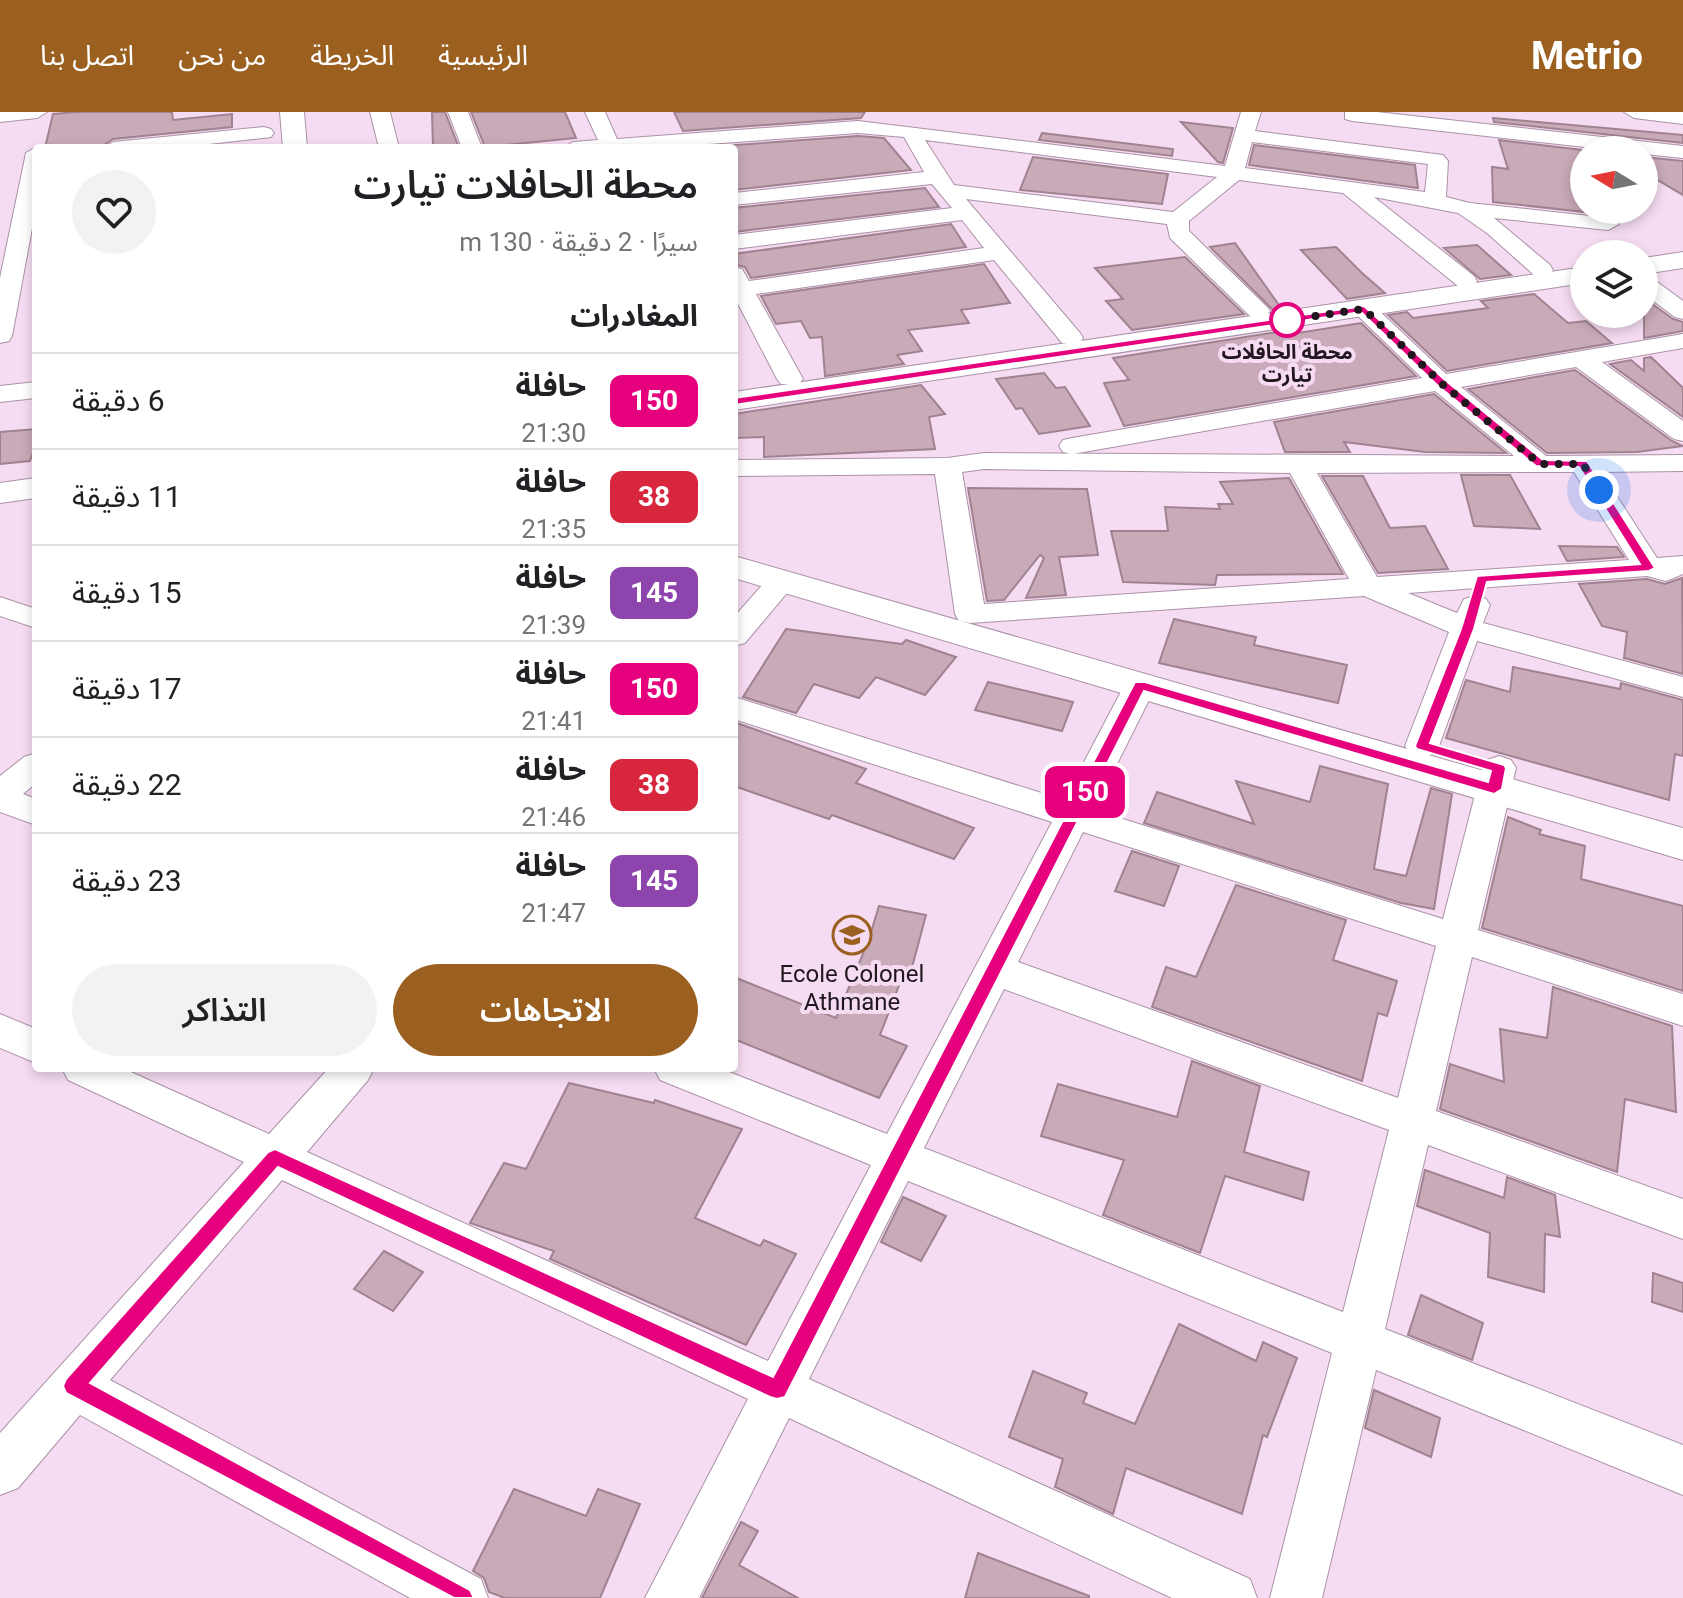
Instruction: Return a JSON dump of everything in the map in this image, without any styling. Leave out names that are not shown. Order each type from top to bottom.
[{"type":"main road","points":[[292,112],[295,144]]},
{"type":"main road","points":[[1658,253],[1683,249]]},
{"type":"main road","points":[[1658,264],[1683,260]]},
{"type":"main road","points":[[738,386],[1570,266]]},
{"type":"main road","points":[[738,400],[1570,277]]},
{"type":"main road","points":[[0,493],[32,489]]},
{"type":"main road","points":[[0,510],[32,506]]},
{"type":"main road","points":[[738,547],[1422,746],[1496,778],[1683,844]]},
{"type":"main road","points":[[738,568],[1140,686],[1496,778],[1683,822]]},
{"type":"street","points":[[0,116],[37,112]]},
{"type":"street","points":[[38,144],[44,112]]},
{"type":"street","points":[[380,112],[388,144]]},
{"type":"street","points":[[458,112],[470,144]]},
{"type":"street","points":[[595,112],[610,144],[664,144],[890,120],[911,133],[968,142],[1018,161],[1233,174],[1350,188],[1465,208],[1570,220]]},
{"type":"street","points":[[725,112],[737,135]]},
{"type":"street","points":[[780,132],[799,112]]},
{"type":"street","points":[[738,199],[942,184],[1001,197],[1178,219],[1233,174],[1251,112]]},
{"type":"street","points":[[1634,112],[1683,118]]},
{"type":"street","points":[[1346,147],[1352,113],[1570,137]]},
{"type":"street","points":[[968,142],[981,122]]},
{"type":"street","points":[[149,144],[264,131]]},
{"type":"street","points":[[911,133],[942,184],[1071,338]]},
{"type":"street","points":[[1244,135],[1436,159],[1435,201]]},
{"type":"street","points":[[1658,148],[1683,152]]},
{"type":"street","points":[[1001,197],[1018,161]]},
{"type":"street","points":[[1350,188],[1466,281]]},
{"type":"street","points":[[0,209],[30,206],[17,261],[7,326]]},
{"type":"street","points":[[1465,208],[1495,228],[1542,270]]},
{"type":"street","points":[[738,242],[967,213]]},
{"type":"street","points":[[1178,219],[1178,233],[1258,311]]},
{"type":"street","points":[[790,379],[738,282],[1000,252]]},
{"type":"street","points":[[1658,293],[1683,312]]},
{"type":"street","points":[[1364,309],[1441,383],[1540,464]]},
{"type":"street","points":[[738,468],[947,466],[1683,341]]},
{"type":"street","points":[[1581,359],[1683,433]]},
{"type":"street","points":[[0,394],[32,390]]},
{"type":"street","points":[[984,461],[1299,465],[1683,463]]},
{"type":"street","points":[[1583,464],[1649,568],[1683,576]]},
{"type":"street","points":[[1299,465],[1368,587],[1468,629],[1683,687]]},
{"type":"street","points":[[947,466],[970,614],[1683,565]]},
{"type":"street","points":[[1422,746],[1468,629],[1482,579]]},
{"type":"street","points":[[738,631],[782,581]]},
{"type":"street","points":[[0,606],[32,616]]},
{"type":"street","points":[[671,1598],[1140,686]]},
{"type":"street","points":[[738,709],[1683,1010]]},
{"type":"street","points":[[32,768],[0,796],[32,811]]},
{"type":"street","points":[[1296,1598],[1496,778]]},
{"type":"street","points":[[993,969],[1683,1219]]},
{"type":"street","points":[[0,1030],[32,1045]]},
{"type":"street","points":[[91,1072],[1231,1598]]},
{"type":"street","points":[[0,1470],[350,1072]]},
{"type":"street","points":[[684,1072],[1683,1470]]},
{"type":"street","points":[[74,1386],[462,1598]]},
{"type":"building","points":[[172,112],[173,120],[232,114],[232,127],[113,139],[106,144],[46,144],[53,114]]},
{"type":"building","points":[[432,112],[445,112],[457,144],[433,144]]},
{"type":"building","points":[[471,112],[565,112],[576,138],[515,144],[484,144]]},
{"type":"building","points":[[674,112],[865,112],[861,118],[683,131]]},
{"type":"building","points":[[1493,118],[1683,135],[1683,143],[1658,140],[1658,136],[1620,136],[1494,122]]},
{"type":"building","points":[[1181,122],[1233,128],[1223,163],[1218,162]]},
{"type":"building","points":[[1042,133],[1173,149],[1172,156],[1039,140]]},
{"type":"building","points":[[858,136],[884,138],[911,170],[738,190],[738,145]]},
{"type":"building","points":[[1499,140],[1570,149],[1570,210],[1493,202],[1492,167],[1508,169]]},
{"type":"building","points":[[1254,145],[1415,165],[1418,188],[1249,165]]},
{"type":"building","points":[[1033,157],[1168,174],[1162,204],[1020,190]]},
{"type":"building","points":[[1658,158],[1683,161],[1683,195],[1658,180]]},
{"type":"building","points":[[925,188],[939,207],[738,232],[738,208]]},
{"type":"building","points":[[951,224],[966,247],[751,278],[745,267],[738,265],[738,253]]},
{"type":"building","points":[[1235,243],[1281,308],[1273,310],[1210,247]]},
{"type":"building","points":[[1477,245],[1511,275],[1480,279],[1444,248]]},
{"type":"building","points":[[1336,247],[1385,293],[1347,299],[1301,250]]},
{"type":"building","points":[[1185,257],[1244,314],[1132,330],[1106,301],[1123,299],[1095,268]]},
{"type":"building","points":[[984,264],[1010,303],[961,310],[969,323],[908,330],[922,351],[897,355],[904,364],[825,376],[822,337],[810,338],[801,321],[776,324],[761,296]]},
{"type":"building","points":[[1534,294],[1570,323],[1570,328],[1594,328],[1612,343],[1447,371],[1388,315],[1407,312],[1413,318],[1488,308],[1481,301]]},
{"type":"building","points":[[1658,308],[1683,322],[1683,331],[1644,338],[1644,328],[1658,328]]},
{"type":"building","points":[[1361,323],[1416,376],[1124,426],[1104,383],[1129,380],[1113,358],[1296,329],[1298,333]]},
{"type":"building","points":[[1651,357],[1683,388],[1683,417],[1610,364],[1631,360],[1644,371],[1644,358]]},
{"type":"building","points":[[1575,370],[1683,446],[1637,452],[1547,453],[1468,389]]},
{"type":"building","points":[[1044,373],[1056,388],[1065,387],[1090,426],[1039,434],[1022,408],[1016,409],[996,379]]},
{"type":"building","points":[[921,385],[945,414],[929,417],[935,449],[764,457],[764,437],[738,438],[738,413]]},
{"type":"building","points":[[1434,394],[1506,453],[1425,452],[1344,442],[1350,452],[1285,452],[1274,422]]},
{"type":"building","points":[[32,429],[30,461],[0,464],[0,432]]},
{"type":"building","points":[[1461,475],[1510,475],[1540,529],[1474,526]]},
{"type":"building","points":[[1322,476],[1363,476],[1390,528],[1425,526],[1448,569],[1378,573]]},
{"type":"building","points":[[1289,478],[1343,574],[1217,575],[1215,585],[1123,582],[1111,531],[1168,531],[1165,507],[1220,509],[1218,504],[1233,504],[1220,482]]},
{"type":"building","points":[[968,488],[1087,489],[1098,555],[1059,557],[1066,595],[1026,598],[1044,558],[1040,555],[1004,600],[987,601]]},
{"type":"building","points":[[1559,546],[1617,547],[1624,557],[1567,561]]},
{"type":"building","points":[[1682,578],[1683,674],[1624,658],[1627,632],[1602,626],[1579,584],[1647,579],[1665,584]]},
{"type":"building","points":[[1174,619],[1256,637],[1254,645],[1347,665],[1338,703],[1159,663]]},
{"type":"building","points":[[786,629],[902,644],[906,640],[956,657],[925,695],[876,677],[859,698],[814,684],[796,713],[743,697]]},
{"type":"building","points":[[1513,667],[1620,689],[1621,683],[1683,700],[1683,756],[1675,754],[1669,800],[1446,738],[1466,680],[1510,692]]},
{"type":"building","points":[[988,682],[1073,702],[1062,731],[975,710]]},
{"type":"building","points":[[738,723],[866,769],[856,783],[974,828],[954,859],[832,815],[829,819],[738,787]]},
{"type":"building","points":[[1320,766],[1388,784],[1374,869],[1406,876],[1431,788],[1452,794],[1434,909],[1401,903],[1144,823],[1157,792],[1254,824],[1236,781],[1310,802]]},
{"type":"building","points":[[1508,817],[1541,830],[1539,834],[1585,846],[1581,879],[1683,906],[1683,991],[1482,928]]},
{"type":"building","points":[[1132,851],[1179,866],[1164,906],[1115,891]]},
{"type":"building","points":[[1236,885],[1346,920],[1333,960],[1397,981],[1387,1016],[1378,1013],[1362,1081],[1152,1007],[1166,967],[1196,977]]},
{"type":"building","points":[[879,906],[926,915],[911,971],[905,970],[880,1035],[907,1046],[879,1098],[738,1041],[738,979],[836,1018],[868,942]]},
{"type":"building","points":[[1553,987],[1672,1026],[1676,1112],[1625,1099],[1617,1172],[1440,1109],[1450,1064],[1504,1082],[1500,1029],[1547,1038]]},
{"type":"building","points":[[1192,1061],[1260,1086],[1244,1152],[1309,1172],[1303,1200],[1225,1176],[1200,1253],[1103,1215],[1124,1160],[1041,1136],[1058,1084],[1177,1117]]},
{"type":"building","points":[[569,1083],[654,1103],[655,1100],[742,1129],[695,1218],[760,1246],[764,1240],[796,1254],[746,1345],[550,1259],[554,1251],[470,1223],[504,1163],[526,1169]]},
{"type":"building","points":[[1425,1170],[1504,1198],[1507,1177],[1555,1195],[1560,1237],[1545,1234],[1544,1292],[1488,1277],[1490,1233],[1417,1206]]},
{"type":"building","points":[[903,1197],[946,1216],[921,1261],[881,1242]]},
{"type":"building","points":[[384,1251],[423,1272],[393,1311],[354,1289]]},
{"type":"building","points":[[1653,1273],[1683,1283],[1683,1312],[1652,1302]]},
{"type":"building","points":[[1421,1295],[1483,1323],[1472,1360],[1408,1335]]},
{"type":"building","points":[[1179,1324],[1256,1361],[1263,1342],[1297,1358],[1267,1437],[1263,1435],[1242,1514],[1126,1468],[1113,1514],[1055,1487],[1063,1459],[1009,1437],[1033,1371],[1087,1393],[1083,1403],[1135,1424]]},
{"type":"building","points":[[1374,1390],[1440,1418],[1431,1457],[1365,1428]]},
{"type":"building","points":[[514,1489],[586,1516],[598,1489],[640,1504],[600,1598],[505,1598],[489,1592],[484,1578],[473,1571]]},
{"type":"building","points":[[741,1522],[758,1531],[739,1565],[798,1598],[702,1598]]},
{"type":"building","points":[[978,1553],[1089,1596],[1089,1598],[965,1598]]},
{"type":"bus line","name":"150","points":[[462,1598],[74,1386],[275,1157],[777,1389],[1140,686],[1494,789],[1499,768],[1422,746],[1468,629],[1482,579],[1649,568],[1583,464],[1540,464],[1441,383],[1364,309],[738,400]]},
{"type":"place","name":"محطة الحافلات تيارت","points":[[1287,320]]},
{"type":"place","name":"Ecole Colonel Athmane","points":[[852,935]]},
{"type":"route","points":[[1287,320],[1364,309],[1441,383],[1540,464],[1583,464],[1599,490]]}]
